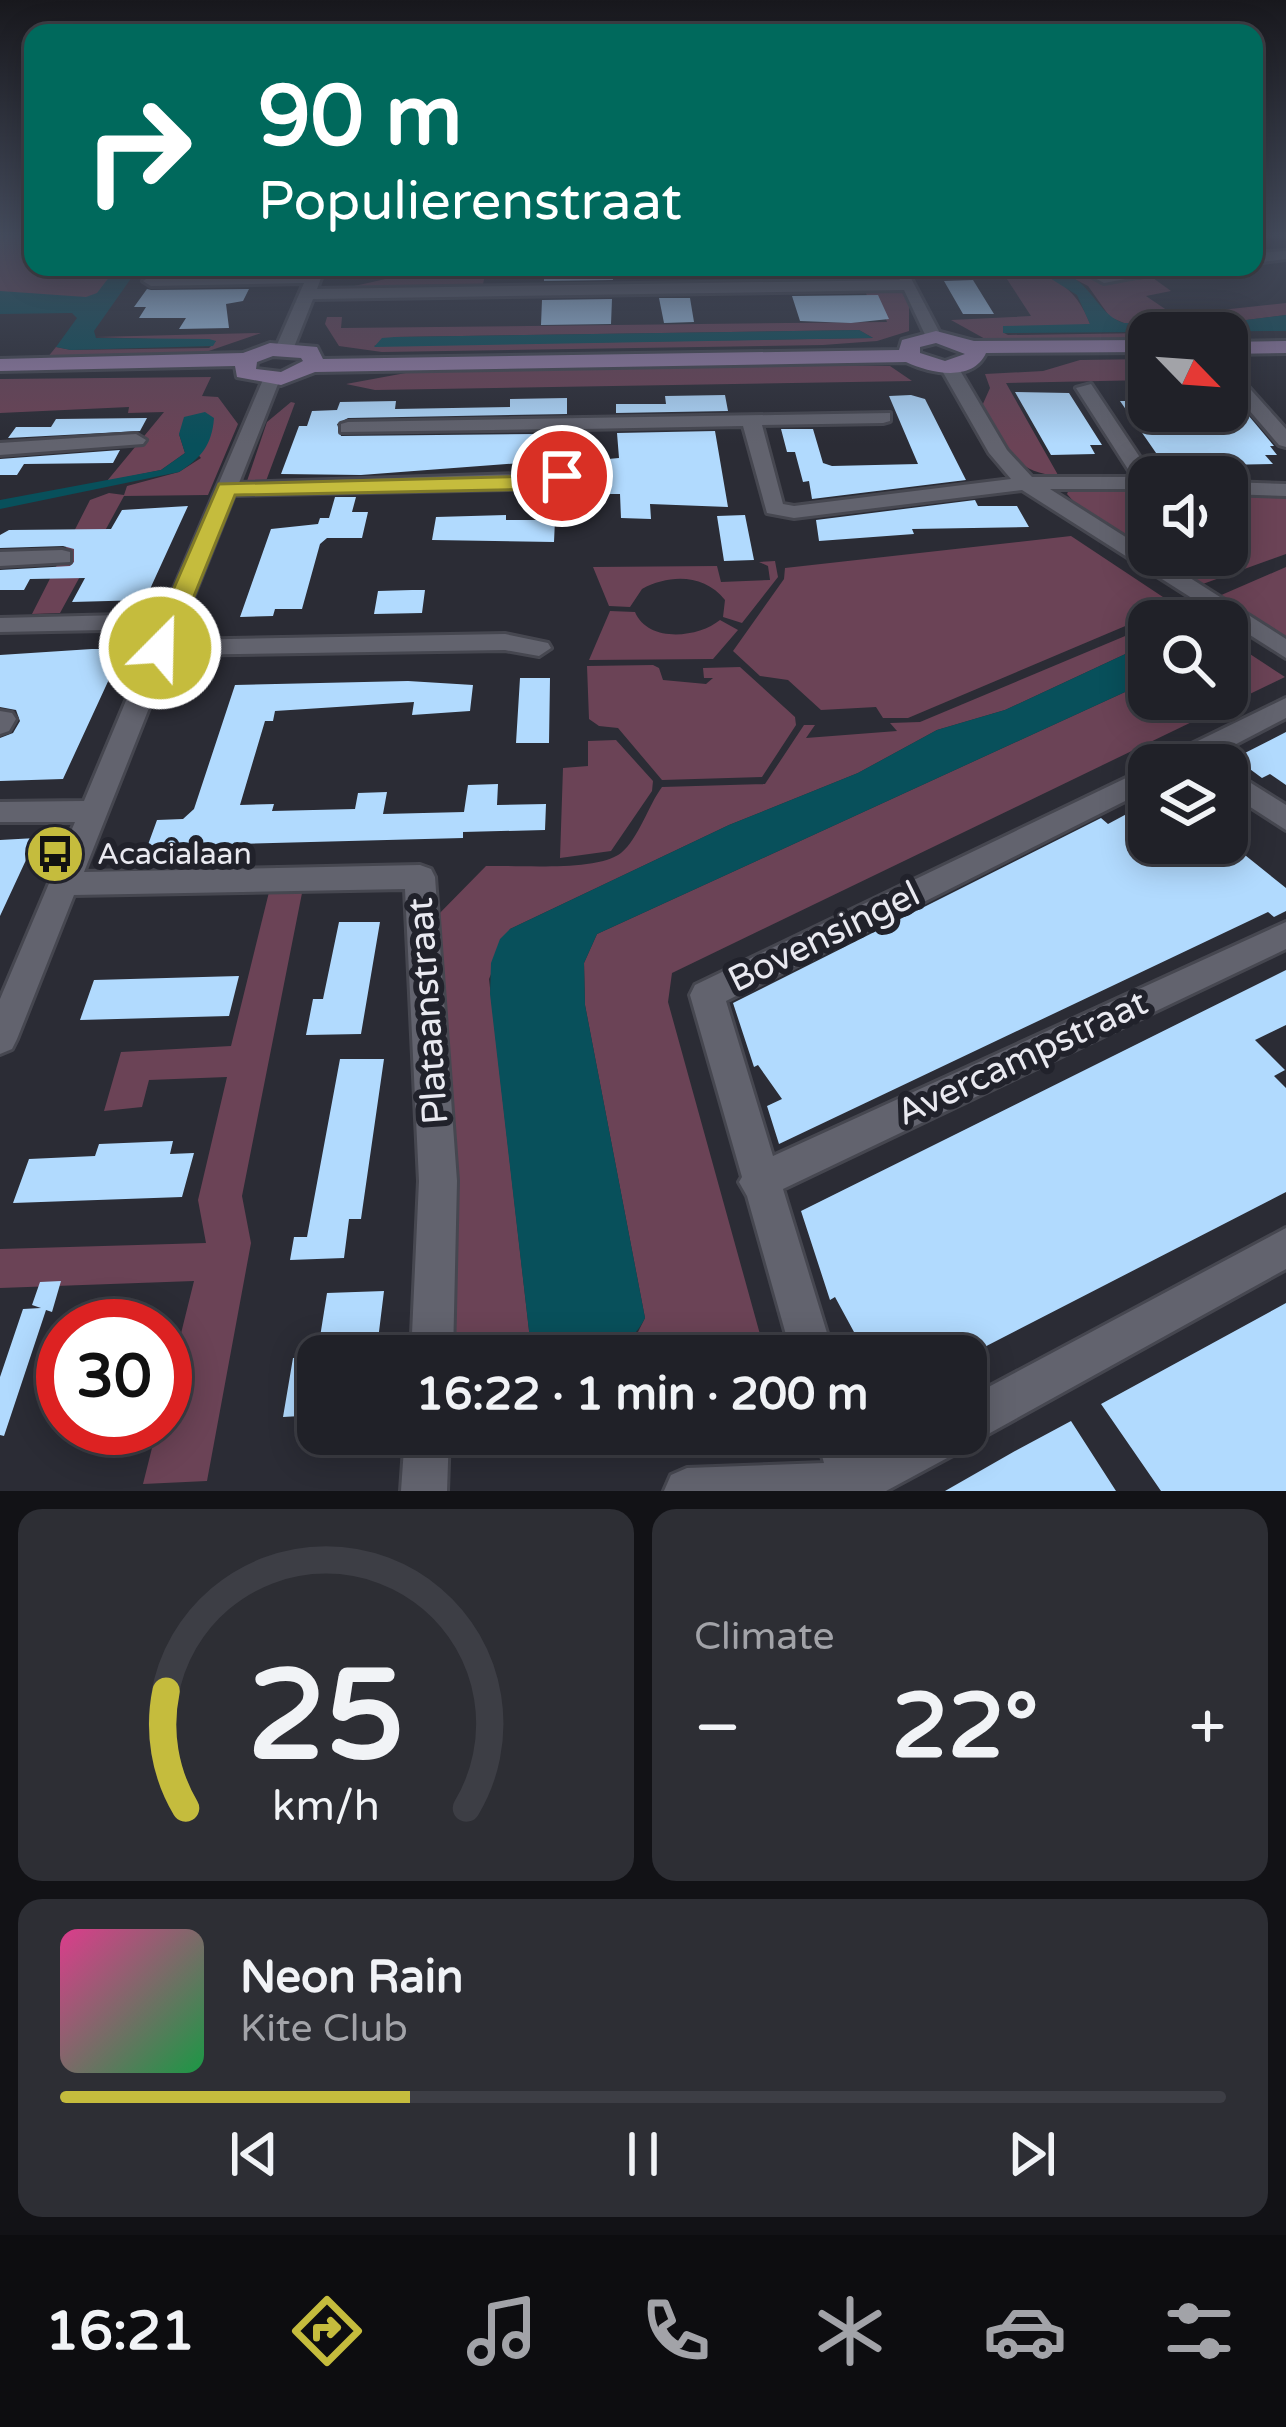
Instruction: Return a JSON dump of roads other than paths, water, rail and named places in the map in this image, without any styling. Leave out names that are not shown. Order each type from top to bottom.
[{"type":"main road","points":[[908,352],[914,340],[934,337],[974,351],[1128,348]]},
{"type":"main road","points":[[1248,346],[1286,345]]},
{"type":"main road","points":[[0,368],[244,364],[285,347],[313,362]]},
{"type":"main road","points":[[244,364],[251,376],[271,379],[313,362],[908,352],[949,367],[969,363],[974,351]]},
{"type":"street","points":[[285,347],[302,306]]},
{"type":"street","points":[[919,306],[934,337]]},
{"type":"street","points":[[949,367],[999,453],[1026,483],[1286,650]]},
{"type":"street","points":[[0,1039],[271,379]]},
{"type":"street","points":[[1084,388],[1130,456]]},
{"type":"street","points":[[1248,398],[1286,441]]},
{"type":"street","points":[[348,428],[883,417]]},
{"type":"street","points":[[751,420],[774,509],[794,512],[1026,483],[1128,483]]},
{"type":"street","points":[[226,489],[550,482],[562,476],[563,435],[573,426]]},
{"type":"street","points":[[0,449],[136,440]]},
{"type":"street","points":[[1248,489],[1286,490]]},
{"type":"street","points":[[0,559],[62,556]]},
{"type":"street","points":[[0,625],[173,621]]},
{"type":"street","points":[[160,648],[505,643],[539,648]]},
{"type":"street","points":[[1223,744],[1286,707]]},
{"type":"street","name":"Bovensingel","points":[[806,1335],[707,995],[1128,787]]},
{"type":"street","points":[[1248,793],[1286,820]]},
{"type":"street","points":[[0,812],[94,811]]},
{"type":"street","name":"Plataanstraat","points":[[64,884],[420,877],[438,1181],[433,1335]]},
{"type":"street","name":"Avercampstraat","points":[[758,1182],[1286,935]]},
{"type":"street","points":[[987,1411],[1286,1247]]},
{"type":"street","points":[[424,1491],[426,1455]]},
{"type":"street","points":[[845,1455],[855,1488]]},
{"type":"street","points":[[687,1491],[855,1488],[911,1455]]},
{"type":"water","points":[[0,306],[112,306],[94,331],[96,338],[216,341],[213,346],[71,350],[56,347],[77,318],[72,313],[0,314]]},
{"type":"water","points":[[1082,306],[1100,306],[1113,318],[1128,323],[1128,332],[1003,333],[1003,326],[1090,324]]},
{"type":"water","points":[[1286,315],[1286,331],[1248,331],[1248,320]]},
{"type":"water","points":[[859,330],[873,338],[374,347],[382,338],[395,337]]},
{"type":"water","points":[[205,412],[214,418],[208,443],[179,472],[0,509],[0,500],[161,470],[185,453],[179,434],[184,417]]},
{"type":"water","points":[[1128,653],[1128,691],[597,934],[584,963],[585,1005],[645,1318],[633,1335],[529,1335],[490,994],[491,963],[500,939],[510,929],[729,825],[858,773],[937,730],[1005,710]]},
{"type":"place","name":"Acacialaan","points":[[55,854]]}]
